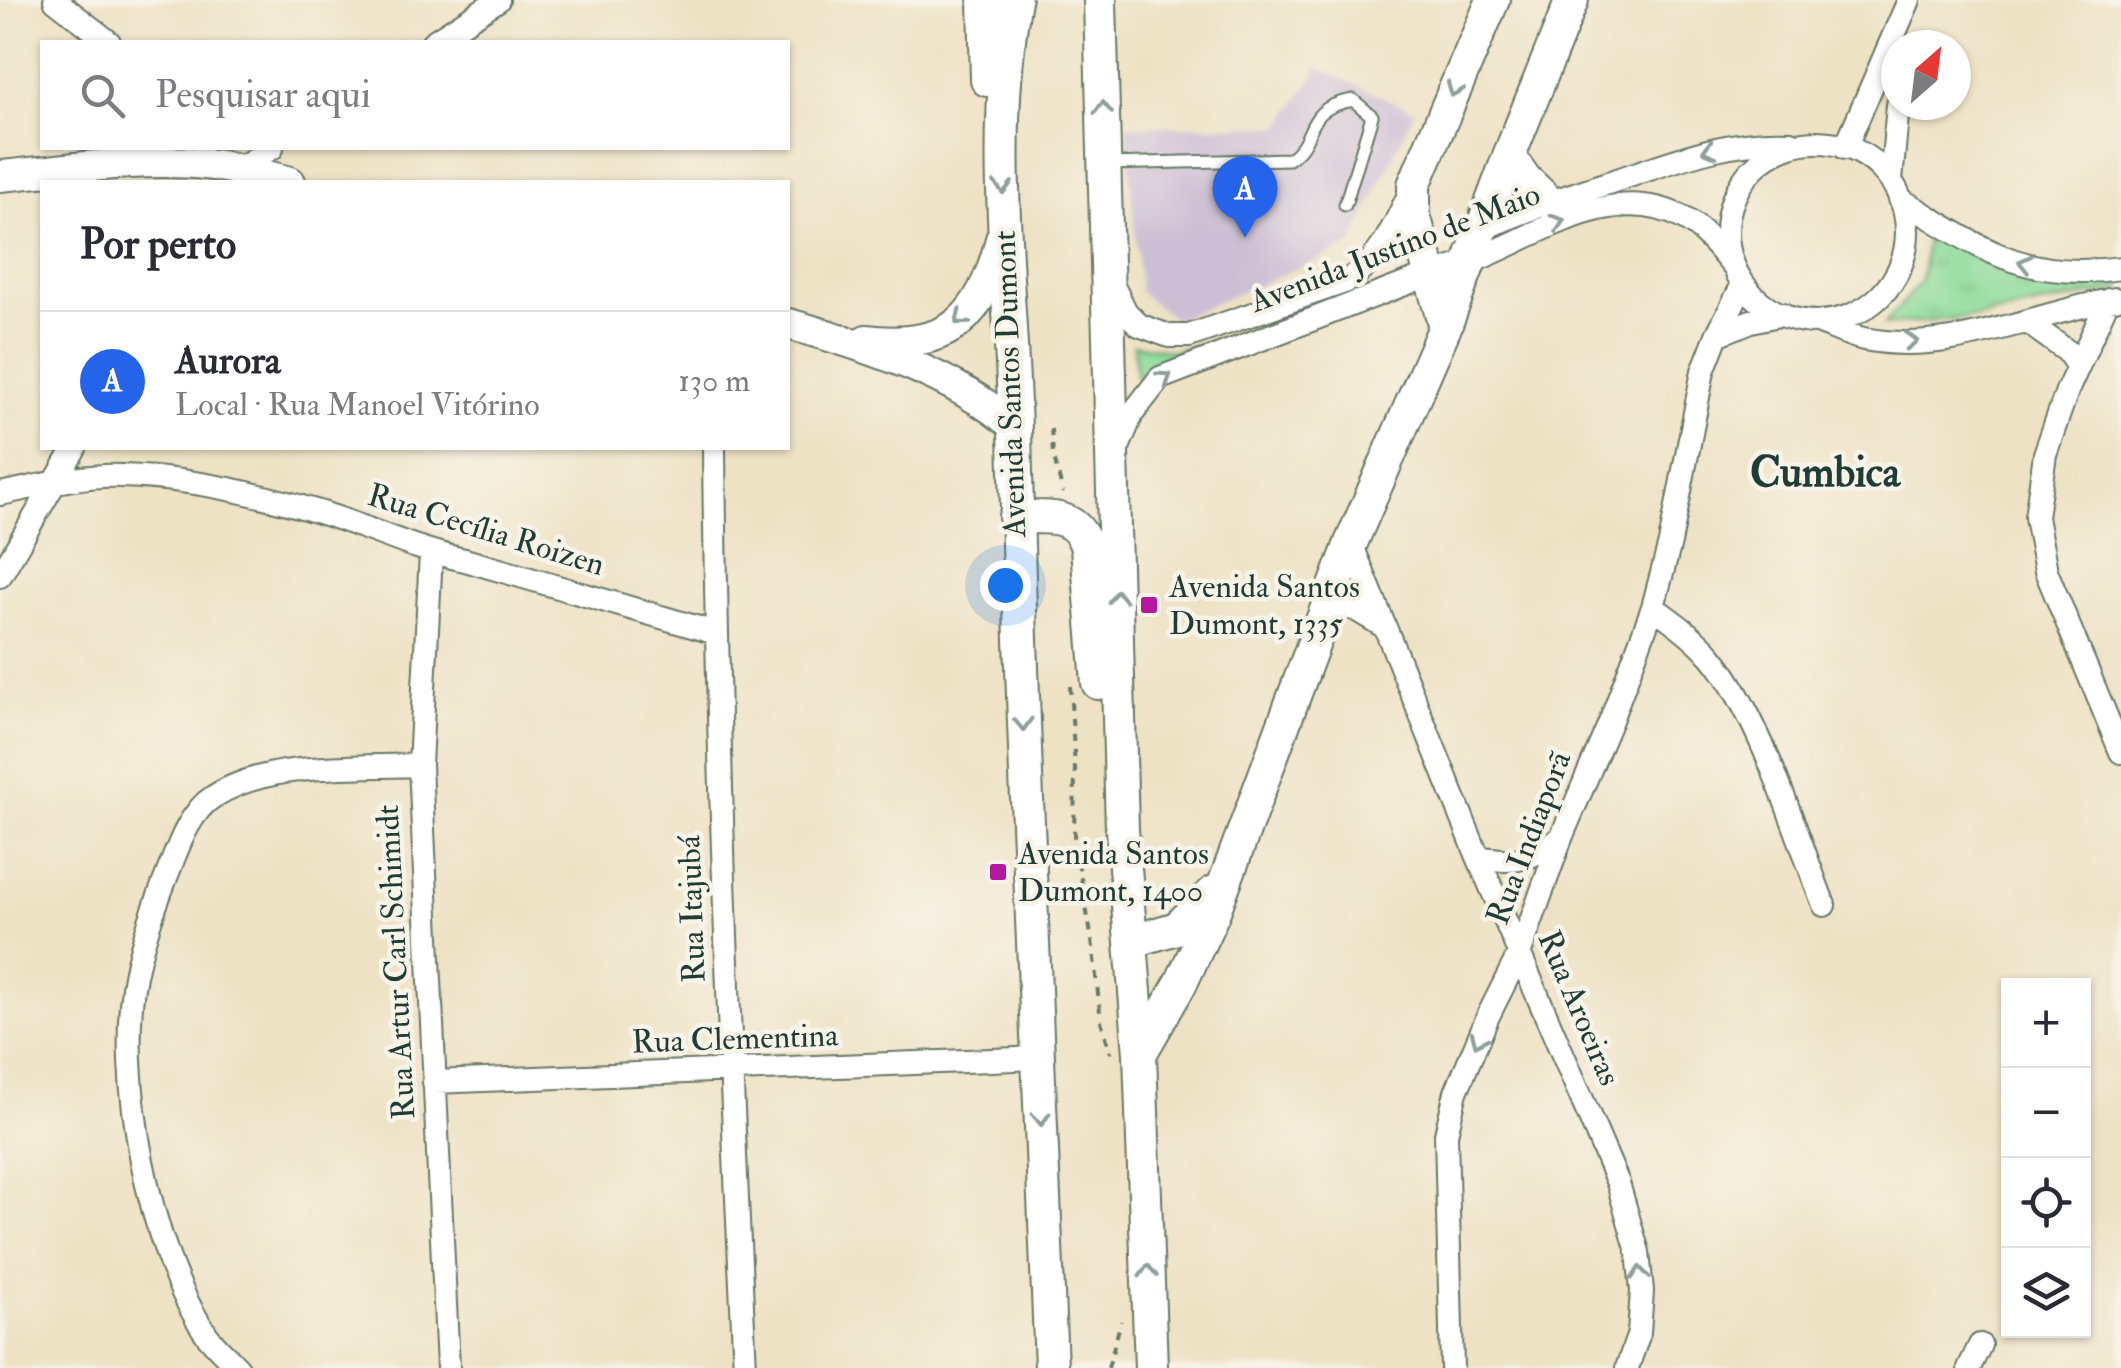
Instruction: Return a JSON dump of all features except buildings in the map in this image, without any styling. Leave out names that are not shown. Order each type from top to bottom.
[{"type":"main road","points":[[986,0],[988,98],[1004,141]]},
{"type":"main road","name":"Avenida Santos Dumont","points":[[1015,0],[1006,64],[1003,234],[1051,1368]]},
{"type":"main road","points":[[1100,0],[1122,830],[1133,941],[1126,1058],[1151,1368]]},
{"type":"main road","points":[[1445,327],[1414,215],[1414,185],[1493,0]]},
{"type":"main road","points":[[1126,1058],[1200,945],[1351,543],[1445,327],[1572,0]]},
{"type":"main road","points":[[1509,156],[1525,180],[1549,202]]},
{"type":"main road","points":[[1015,517],[1075,524],[1087,548],[1100,723],[1122,830]]},
{"type":"main road","points":[[1133,941],[1177,928],[1224,881]]},
{"type":"street","points":[[55,0],[106,40]]},
{"type":"street","points":[[436,40],[498,0]]},
{"type":"street","points":[[1900,30],[1909,0]]},
{"type":"street","points":[[1845,148],[1881,66]]},
{"type":"street","points":[[1816,322],[1838,320],[1859,312],[1881,296],[1899,270],[1908,238],[1904,209],[1896,190],[1898,120]]},
{"type":"street","name":"Avenida Justino de Maio","points":[[1482,229],[1549,202],[1740,142],[1805,143]]},
{"type":"street","points":[[2115,299],[1976,336],[1908,342],[1863,339],[1765,306],[1738,275],[1726,232],[1731,204],[1743,180],[1762,160],[1783,148],[1805,143],[1835,144],[1864,155],[1896,190],[1988,252],[2017,263],[2087,272],[2121,268]]},
{"type":"street","points":[[236,175],[269,150]]},
{"type":"street","points":[[0,176],[147,173],[199,155],[236,175],[275,180]]},
{"type":"street","points":[[1108,276],[1126,312],[1139,326],[1170,336],[1189,336],[1347,280],[1366,268],[1380,254],[1414,185]]},
{"type":"street","name":"Avenida Justino de Maio","points":[[1114,458],[1132,414],[1160,378],[1469,263],[1545,226],[1590,212],[1630,206],[1655,208],[1681,217],[1706,235],[1738,275]]},
{"type":"street","points":[[828,335],[902,344],[949,329],[982,298],[1003,234]]},
{"type":"street","name":"Rua Indiaporã","points":[[1452,1368],[1446,1134],[1462,1076],[1520,952],[1653,607],[1670,544],[1693,410],[1738,275]]},
{"type":"street","points":[[2115,299],[2078,367],[2045,454],[2036,517],[2046,570],[2121,752]]},
{"type":"street","points":[[1717,335],[1782,314]]},
{"type":"street","points":[[2027,322],[2067,351],[2078,367]]},
{"type":"street","points":[[790,325],[828,335],[968,392],[1014,427]]},
{"type":"street","points":[[0,576],[74,450]]},
{"type":"street","name":"Rua Itajubá","points":[[714,450],[730,1072],[744,1368]]},
{"type":"street","name":"Rua Cecília Roizen","points":[[0,494],[54,482],[119,475],[206,484],[319,512],[432,553],[716,633]]},
{"type":"street","name":"Rua Aroeiras","points":[[1351,543],[1478,857],[1618,1183],[1638,1252],[1642,1291],[1640,1333],[1627,1368]]},
{"type":"street","name":"Rua Artur Carl Schimidt","points":[[432,553],[420,765],[448,1368]]},
{"type":"street","points":[[1328,604],[1355,610],[1385,627]]},
{"type":"street","points":[[1653,607],[1685,629],[1713,658],[1733,688],[1760,742],[1824,906]]},
{"type":"street","points":[[238,1368],[207,1335],[176,1273],[137,1141],[130,1055],[134,979],[151,914],[183,838],[208,800],[223,791],[277,772],[420,765]]},
{"type":"street","points":[[1478,857],[1518,861],[1532,857],[1561,838]]},
{"type":"street","name":"Rua Clementina","points":[[434,1082],[1039,1058]]},
{"type":"street","points":[[1969,1368],[1980,1345]]},
{"type":"lane","points":[[1105,164],[1281,161],[1295,154],[1314,120],[1330,104],[1353,100],[1372,116],[1345,205]]},
{"type":"path","points":[[1051,430],[1067,522]]},
{"type":"path","points":[[1070,679],[1074,840],[1092,940],[1101,1021],[1126,1058]]},
{"type":"path","points":[[1108,1368],[1122,1309]]},
{"type":"shaded area","points":[[1319,68],[1414,111],[1352,245],[1175,320],[1140,292],[1126,126],[1281,126]]},
{"type":"green space","points":[[1928,230],[2008,273],[2063,285],[2121,273],[2121,289],[1980,317],[1884,325],[1921,281]]},
{"type":"green space","points":[[1225,339],[1168,357],[1136,377],[1134,344],[1172,351]]},
{"type":"place","name":"Aurora","points":[[1245,238]]},
{"type":"place","name":"Avenida Santos Dumont, 1335","points":[[1149,605]]},
{"type":"place","name":"Avenida Santos Dumont, 1400","points":[[998,872]]},
{"type":"district","name":"Cumbica","points":[[1825,473]]}]
